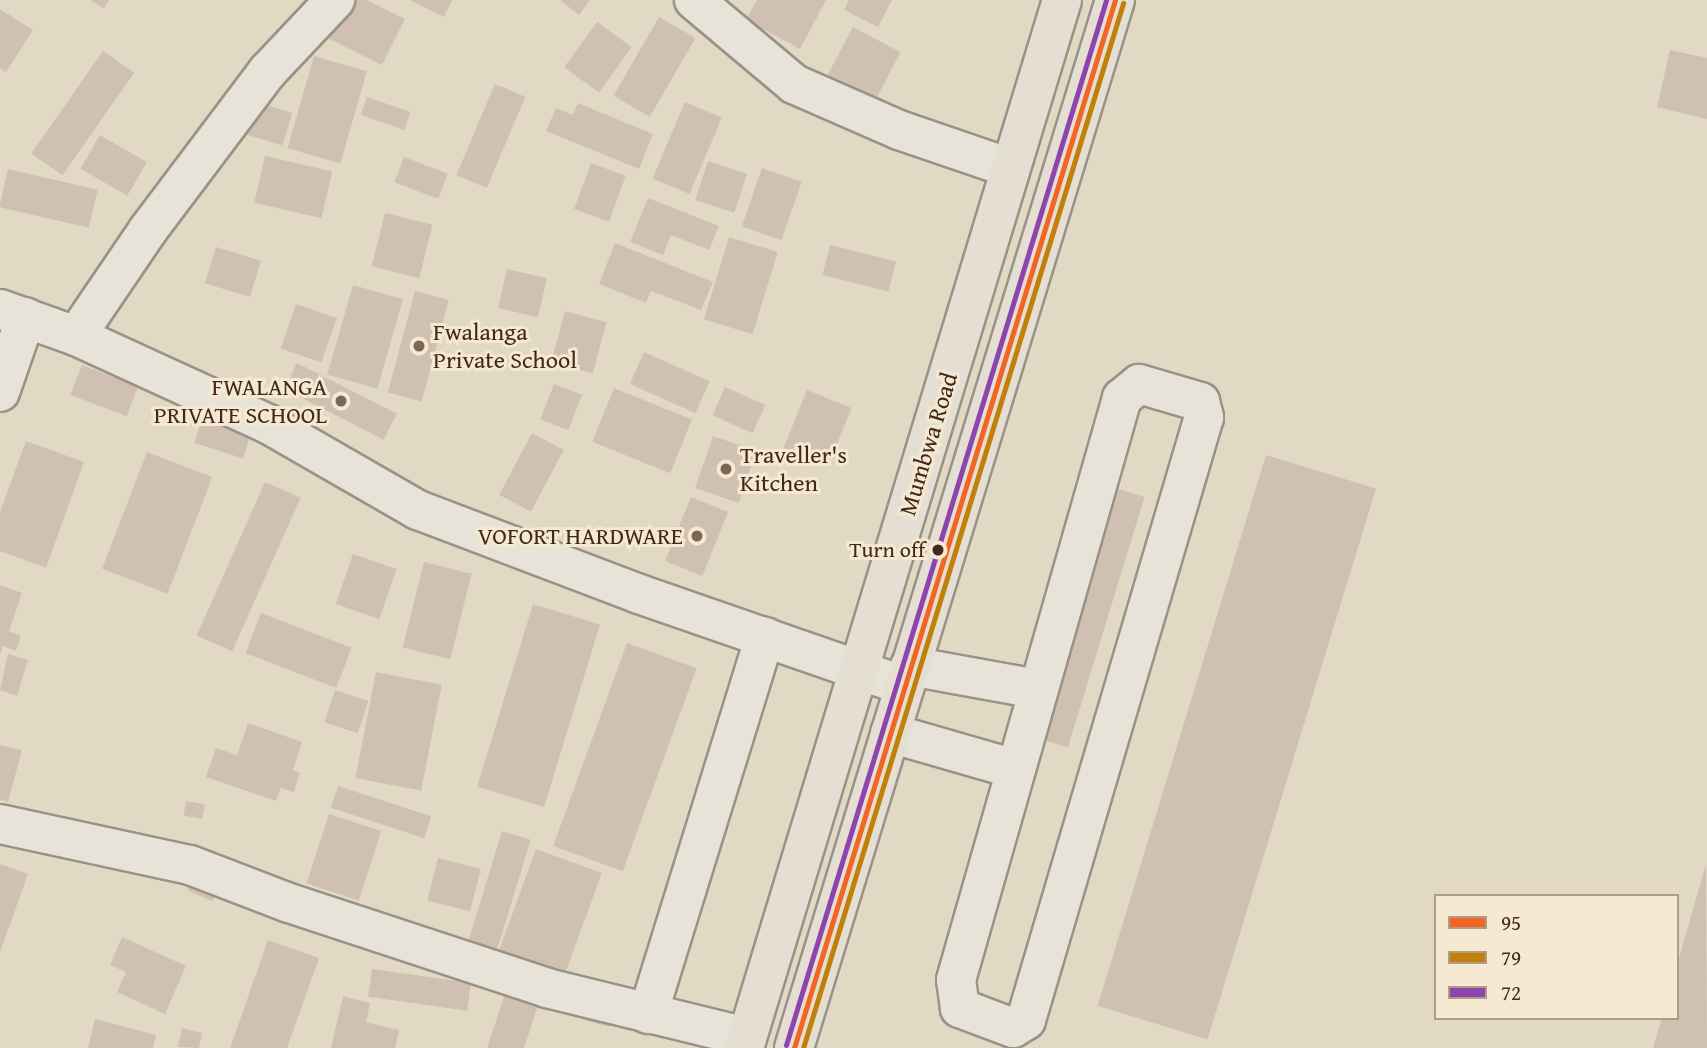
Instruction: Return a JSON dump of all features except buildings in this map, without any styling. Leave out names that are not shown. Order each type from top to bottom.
[{"type":"main road","name":"Mumbwa Road","points":[[746,1042],[1062,0]]},
{"type":"main road","name":"Mumbwa Road","points":[[794,1048],[1115,0]]},
{"type":"street","points":[[76,336],[268,71],[335,0]]},
{"type":"street","points":[[694,0],[741,44],[794,84],[899,130],[1010,168]]},
{"type":"street","points":[[0,391],[13,313],[76,336],[270,425],[418,510],[860,670],[1037,689]]},
{"type":"street","points":[[1139,384],[1200,402],[1204,417],[1026,1020],[1013,1028],[960,1008],[956,980],[1015,769],[1122,398],[1139,384]]},
{"type":"street","points":[[648,1014],[765,637]]},
{"type":"street","points":[[890,733],[1015,769]]},
{"type":"street","points":[[0,824],[190,865],[447,956],[746,1042]]},
{"type":"transit line","name":"72","points":[[786,1045],[1106,0]]},
{"type":"transit line","name":"95","points":[[794,1048],[1115,0]]},
{"type":"transit line","name":"79","points":[[803,1048],[1123,3]]},
{"type":"place","name":"Fwalanga Private School","points":[[419,346]]},
{"type":"place","name":"FWALANGA PRIVATE SCHOOL","points":[[341,401]]},
{"type":"place","name":"Traveller's Kitchen","points":[[726,469]]},
{"type":"place","name":"VOFORT HARDWARE","points":[[697,536]]},
{"type":"place","name":"Turn off","points":[[938,550]]}]
